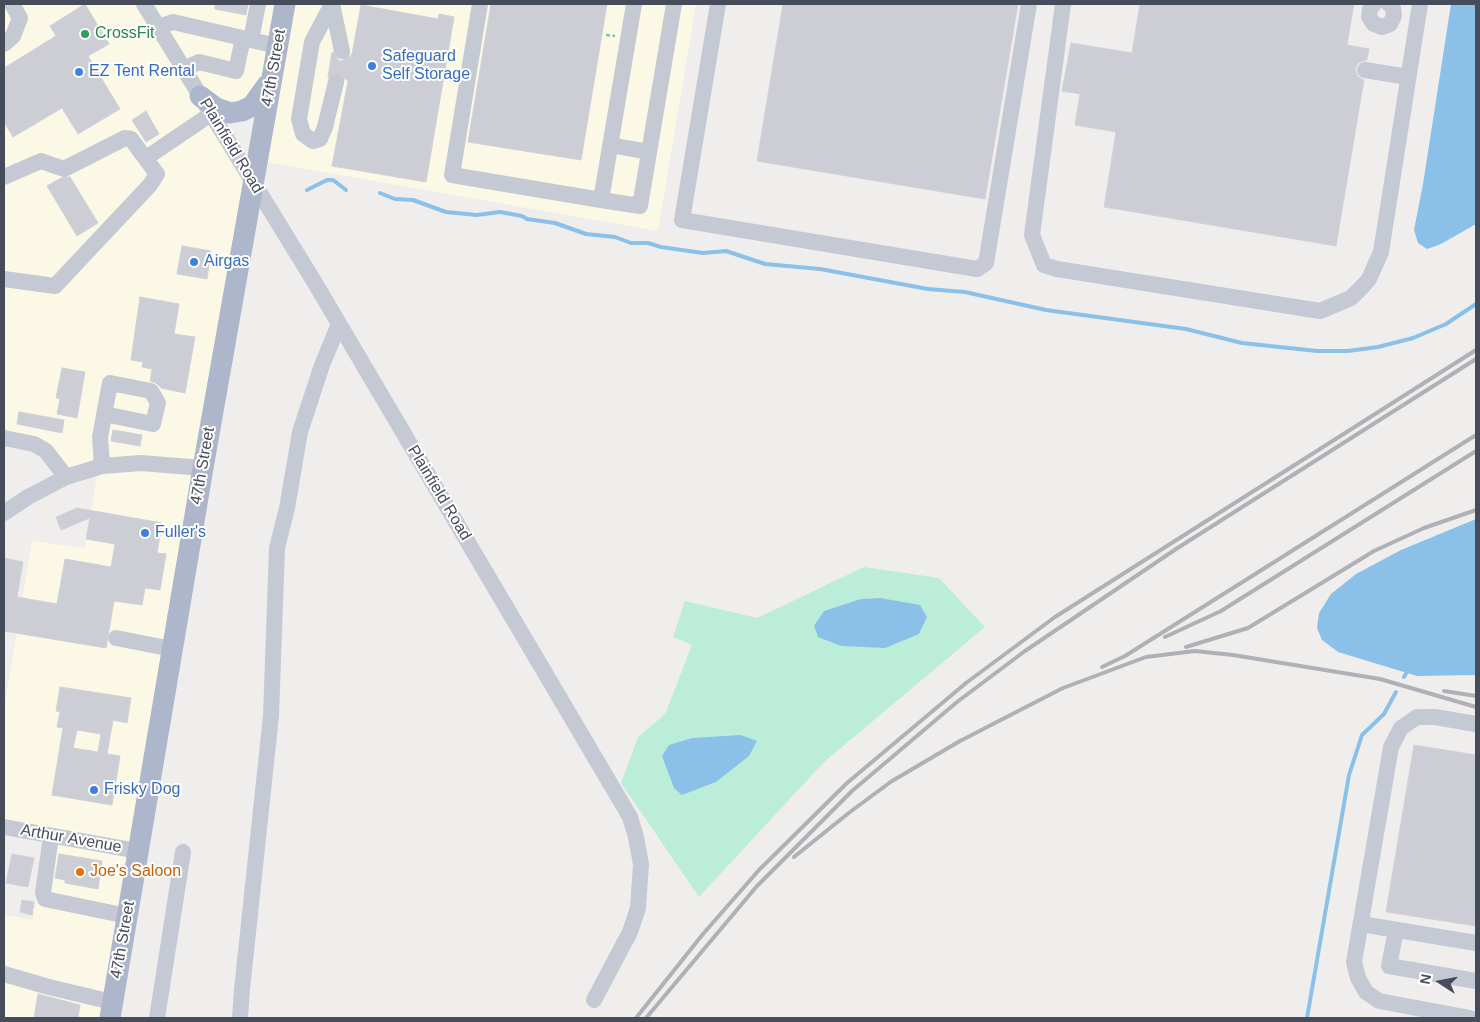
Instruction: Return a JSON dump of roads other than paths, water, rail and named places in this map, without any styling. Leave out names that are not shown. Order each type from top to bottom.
[{"type":"main road","name":"47th Street","points":[[111,1010],[203,468],[285,4]]},
{"type":"main road","points":[[206,105],[230,113],[242,111],[252,106],[261,96],[272,77]]},
{"type":"street","points":[[4,44],[13,36],[20,18],[12,4]]},
{"type":"street","name":"Plainfield Road","points":[[144,4],[339,324],[630,817],[641,864],[638,908],[630,932],[594,1000]]},
{"type":"street","points":[[184,68],[199,62],[236,71],[258,4]]},
{"type":"street","points":[[332,4],[342,51]]},
{"type":"street","points":[[332,4],[312,42],[299,119],[303,134],[313,141],[320,139],[325,127],[336,82]]},
{"type":"street","points":[[480,4],[452,175],[640,206],[674,4]]},
{"type":"street","points":[[601,200],[634,4]]},
{"type":"street","points":[[718,4],[682,220],[977,269],[986,263],[1029,4]]},
{"type":"street","points":[[1063,4],[1032,235],[1044,265],[1057,269],[1320,311],[1351,298],[1369,279],[1380,252],[1420,4]]},
{"type":"street","points":[[1374,4],[1370,9],[1369,17],[1374,24],[1382,27],[1390,24],[1394,16],[1393,8],[1389,4]]},
{"type":"street","points":[[158,27],[173,22],[278,46]]},
{"type":"street","points":[[1365,70],[1408,77]]},
{"type":"street","points":[[146,158],[206,105]]},
{"type":"street","points":[[4,177],[41,161],[64,169],[125,138],[131,138],[157,174],[150,185],[55,286],[4,279]]},
{"type":"street","points":[[610,145],[649,152]]},
{"type":"street","points":[[240,1018],[271,716],[277,548],[287,508],[300,432],[322,365],[339,324]]},
{"type":"street","points":[[102,466],[100,437],[104,414]]},
{"type":"street","points":[[4,438],[34,444],[46,451],[66,477]]},
{"type":"street","points":[[4,513],[28,497],[66,477],[102,466],[141,463],[203,468]]},
{"type":"street","points":[[116,638],[172,649]]},
{"type":"street","points":[[1470,1018],[1379,1001],[1366,992],[1358,978],[1354,962],[1391,747],[1401,728],[1417,717],[1435,717],[1476,724]]},
{"type":"street","name":"Arthur Avenue","points":[[4,828],[138,851]]},
{"type":"street","points":[[51,836],[43,893],[45,899],[127,916]]},
{"type":"street","points":[[157,1018],[183,852]]},
{"type":"street","points":[[1361,924],[1476,943]]},
{"type":"street","points":[[1396,930],[1389,966],[1476,981]]},
{"type":"street","points":[[4,974],[111,1010]]},
{"type":"water","points":[[1451,4],[1476,4],[1476,224],[1441,244],[1427,249],[1418,243],[1414,230]]},
{"type":"water","points":[[1476,519],[1476,675],[1417,676],[1338,652],[1322,640],[1317,628],[1319,613],[1331,594],[1356,574],[1401,550]]},
{"type":"water","points":[[880,598],[920,605],[927,617],[919,634],[885,648],[841,646],[818,637],[814,626],[824,611],[861,599]]},
{"type":"water","points":[[741,735],[757,741],[749,756],[716,782],[682,795],[674,788],[662,756],[669,745],[692,738]]},
{"type":"waterway","points":[[307,190],[327,180],[333,180],[346,190]]},
{"type":"waterway","points":[[380,193],[395,199],[413,200],[446,212],[477,215],[500,212],[522,216],[527,219],[555,223],[586,234],[615,237],[631,243],[648,243],[661,247],[703,253],[726,251],[765,264],[820,269],[928,289],[965,292],[1046,310],[1186,329],[1242,343],[1317,351],[1348,351],[1378,347],[1413,338],[1446,324],[1476,304]]},
{"type":"waterway","points":[[1404,677],[1407,672]]},
{"type":"waterway","points":[[1307,1018],[1349,775],[1362,735],[1384,714],[1396,692]]},
{"type":"tunnel","points":[[336,82],[342,51]]},
{"type":"railway","points":[[636,1018],[703,934],[759,870],[847,783],[966,683],[1055,617],[1476,350]]},
{"type":"railway","points":[[646,1018],[757,886],[852,791],[957,702],[1025,651],[1176,549],[1476,359]]},
{"type":"railway","points":[[1102,667],[1125,656],[1476,435]]},
{"type":"railway","points":[[1165,637],[1221,611],[1476,451]]},
{"type":"railway","points":[[1186,647],[1248,628],[1374,551],[1424,528],[1476,510]]},
{"type":"railway","points":[[794,857],[892,781],[960,741],[1063,688],[1146,657],[1195,651],[1233,655],[1380,679],[1476,707]]},
{"type":"railway","points":[[1444,691],[1476,696]]},
{"type":"place","name":"CrossFit","points":[[85,34]]},
{"type":"place","name":"Safeguard Self Storage","points":[[372,66]]},
{"type":"place","name":"EZ Tent Rental","points":[[79,72]]},
{"type":"place","name":"Airgas","points":[[194,262]]},
{"type":"place","name":"Fuller's","points":[[145,533]]},
{"type":"place","name":"Frisky Dog","points":[[94,790]]},
{"type":"place","name":"Joe's Saloon","points":[[80,872]]}]
